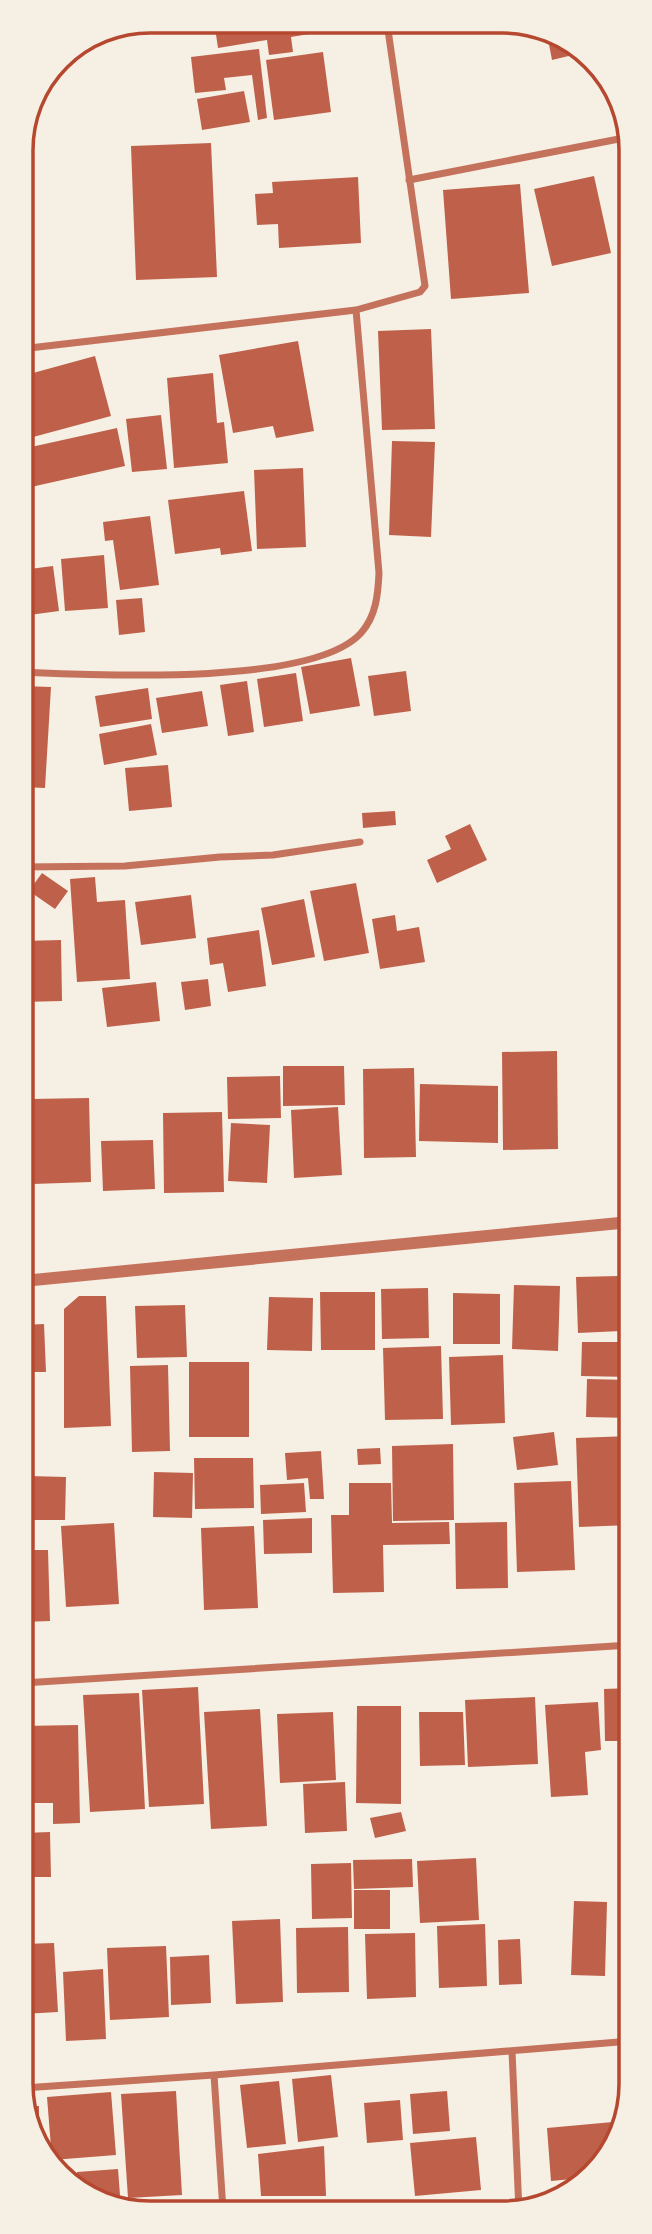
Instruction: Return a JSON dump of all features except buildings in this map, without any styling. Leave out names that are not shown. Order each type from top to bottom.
[{"type":"street","points":[[34,348],[356,310],[417,294],[423,289],[425,286],[388,33]]},
{"type":"street","points":[[409,180],[618,139]]},
{"type":"street","points":[[34,672],[166,676],[232,672],[308,659],[334,650],[360,635],[376,608],[379,573],[356,310]]},
{"type":"street","points":[[34,867],[125,866],[197,858],[273,855],[360,842]]},
{"type":"street","points":[[33,1279],[618,1223]]},
{"type":"street","points":[[33,1682],[618,1645]]},
{"type":"street","points":[[33,2087],[618,2042]]},
{"type":"street","points":[[512,2051],[519,2199]]},
{"type":"street","points":[[214,2075],[222,2201]]}]
